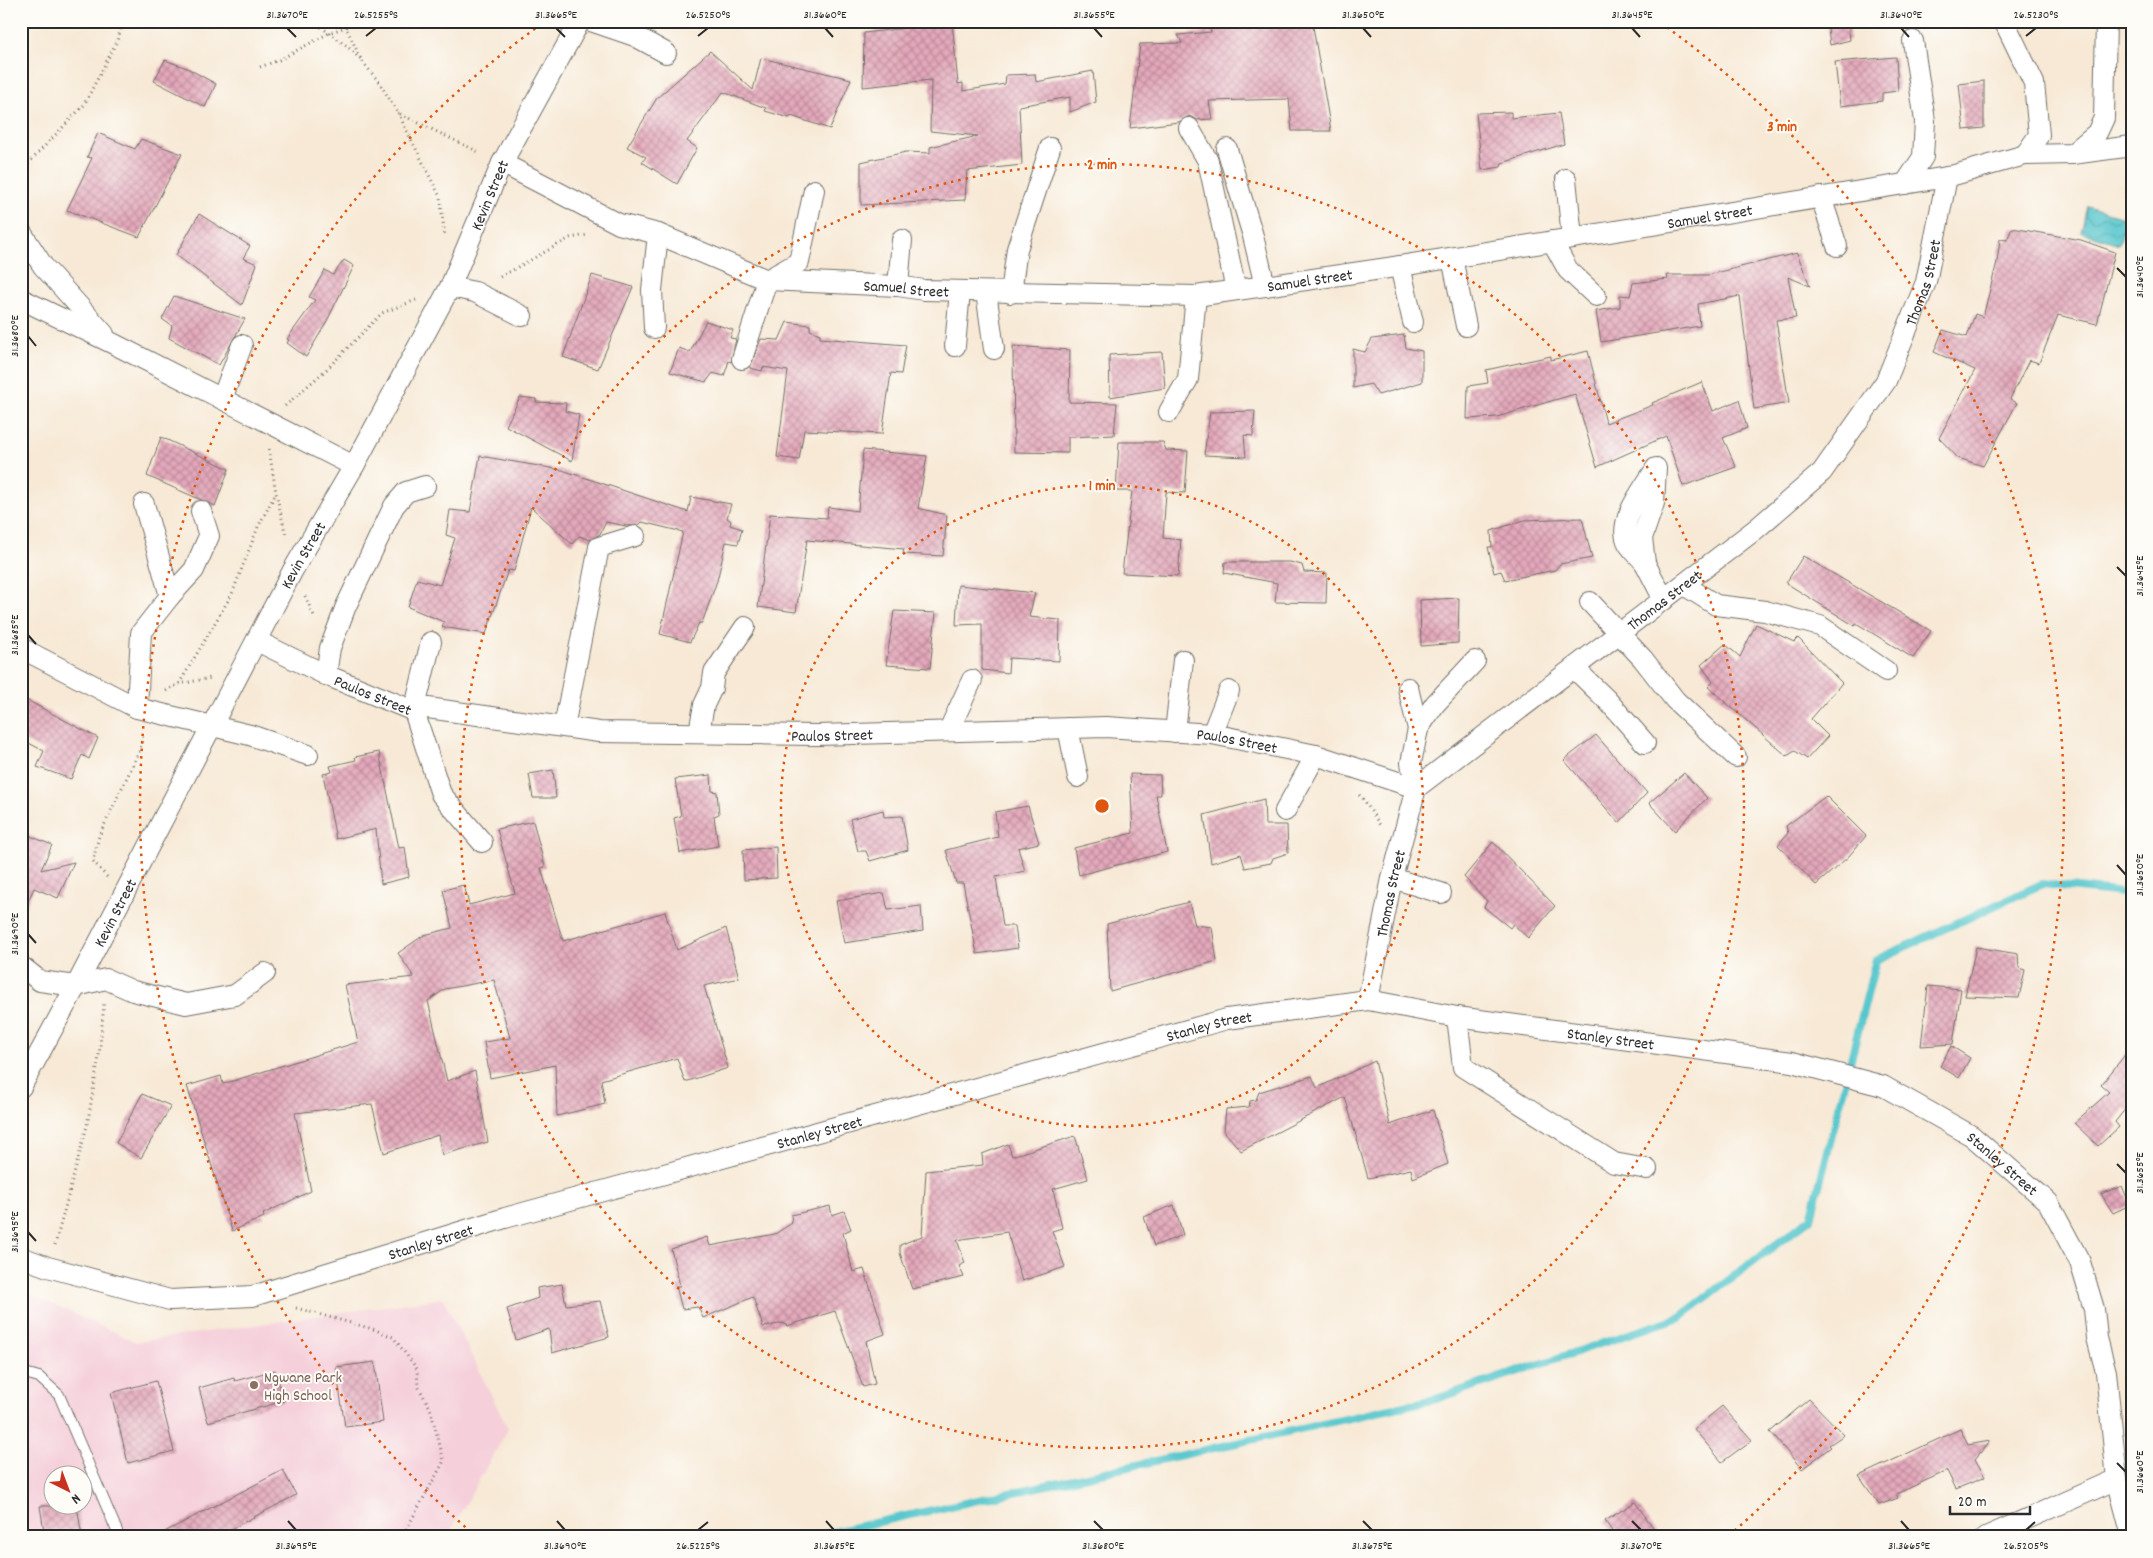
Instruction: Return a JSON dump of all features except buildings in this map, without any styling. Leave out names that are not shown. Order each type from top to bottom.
[{"type":"street","name":"Kevin Street","points":[[21,1087],[76,986],[293,570],[354,466],[450,287],[502,163],[580,21]]},
{"type":"street","points":[[591,21],[635,36],[666,54]]},
{"type":"street","points":[[2004,21],[2034,83],[2039,135],[2025,155]]},
{"type":"street","points":[[2072,154],[2097,134],[2104,118],[2106,21]]},
{"type":"street","points":[[1905,184],[1923,157],[1925,121],[1913,41]]},
{"type":"street","points":[[1189,128],[1208,161],[1236,290]]},
{"type":"street","name":"Samuel Street","points":[[502,163],[619,224],[658,234],[767,280],[898,286],[924,290],[1196,296],[1452,258],[1947,177],[2025,155],[2072,154],[2132,146]]},
{"type":"street","points":[[1011,293],[1018,249],[1050,148]]},
{"type":"street","points":[[1227,150],[1253,236],[1265,286]]},
{"type":"street","name":"Thomas Street","points":[[1368,1000],[1392,878],[1416,788],[1575,669],[1756,529],[1822,472],[1886,381],[1926,282],[1947,177]]},
{"type":"street","points":[[1566,179],[1572,238]]},
{"type":"street","points":[[742,358],[767,280],[799,262],[814,190]]},
{"type":"street","points":[[1821,197],[1837,246]]},
{"type":"street","points":[[21,232],[43,266],[112,342]]},
{"type":"street","points":[[654,328],[652,290],[658,234]]},
{"type":"street","points":[[898,286],[902,240]]},
{"type":"street","points":[[1552,242],[1568,270],[1596,296]]},
{"type":"street","points":[[1452,258],[1466,326]]},
{"type":"street","points":[[1400,266],[1413,322]]},
{"type":"street","points":[[450,287],[475,292],[522,316]]},
{"type":"street","points":[[955,346],[960,291]]},
{"type":"street","points":[[986,292],[994,349]]},
{"type":"street","points":[[1169,412],[1188,379],[1196,296]]},
{"type":"street","points":[[21,299],[112,342],[354,466]]},
{"type":"street","points":[[222,400],[242,346]]},
{"type":"street","points":[[326,675],[330,648],[346,606],[394,506],[406,492],[425,486]]},
{"type":"street","points":[[144,504],[170,596]]},
{"type":"street","points":[[137,708],[140,633],[194,570],[209,536],[201,511]]},
{"type":"street","points":[[564,727],[599,548],[635,536]]},
{"type":"street","points":[[1645,563],[1664,600]]},
{"type":"street","points":[[1684,585],[1716,605],[1765,611],[1820,626],[1886,671]]},
{"type":"street","points":[[1590,602],[1643,659],[1675,700],[1736,758]]},
{"type":"street","points":[[699,732],[704,705],[712,688],[714,673],[745,627]]},
{"type":"street","name":"Paulos Street","points":[[257,641],[326,675],[414,711],[428,708],[599,732],[816,735],[1106,727],[1212,734],[1316,755],[1416,788]]},
{"type":"street","points":[[431,642],[414,711],[441,794],[482,842]]},
{"type":"street","points":[[21,648],[137,708],[250,735],[308,755]]},
{"type":"street","points":[[1175,732],[1183,660]]},
{"type":"street","points":[[1416,788],[1411,763],[1418,729],[1435,704],[1475,661]]},
{"type":"street","points":[[1575,669],[1646,743]]},
{"type":"street","points":[[949,730],[972,680]]},
{"type":"street","points":[[1408,688],[1418,729]]},
{"type":"street","points":[[1212,734],[1230,690]]},
{"type":"street","points":[[1068,728],[1078,777]]},
{"type":"street","points":[[1285,811],[1316,755]]},
{"type":"street","points":[[1392,878],[1440,893]]},
{"type":"street","points":[[21,966],[40,980],[76,986],[106,979],[133,991],[186,1004],[235,995],[265,973]]},
{"type":"street","name":"Stanley Street","points":[[21,1257],[48,1267],[170,1300],[253,1296],[505,1218],[1227,1019],[1368,1000],[1457,1017],[1792,1062],[1883,1086],[1972,1136],[2048,1202],[2080,1262],[2094,1309],[2097,1338],[2106,1372],[2117,1480],[2132,1536]]},
{"type":"street","points":[[1457,1017],[1464,1068],[1614,1163],[1647,1169]]},
{"type":"street","points":[[1986,1537],[2117,1480]]},
{"type":"lane","points":[[21,1372],[39,1377],[60,1396],[118,1531]]},
{"type":"path","points":[[21,172],[84,105],[117,41],[123,21]]},
{"type":"path","points":[[313,21],[347,46],[380,82],[398,113],[440,197],[445,242]]},
{"type":"path","points":[[343,21],[362,61]]},
{"type":"path","points":[[260,67],[279,60],[329,33],[362,21]]},
{"type":"path","points":[[21,98],[24,100],[21,118]]},
{"type":"path","points":[[398,113],[502,163]]},
{"type":"path","points":[[475,292],[570,238],[607,231],[619,224]]},
{"type":"path","points":[[265,421],[302,393],[382,313],[450,287]]},
{"type":"path","points":[[122,896],[93,861],[99,836],[140,750],[144,729],[137,708],[179,684],[232,594],[258,527],[276,493]]},
{"type":"path","points":[[1353,789],[1364,800],[1384,832],[1403,838]]},
{"type":"path","points":[[48,1267],[87,1126],[99,1056],[106,979]]},
{"type":"path","points":[[290,1306],[374,1328],[393,1337],[417,1369],[418,1386],[430,1408],[444,1461],[402,1537]]},
{"type":"shaded area","name":"Ngwane Park High School","points":[[21,1290],[136,1342],[443,1298],[508,1429],[447,1537],[21,1537]]},
{"type":"water","points":[[2087,206],[2127,218],[2119,244],[2081,232]]},
{"type":"waterway","points":[[811,1537],[1436,1399],[1680,1317],[1811,1218],[1876,960],[2042,884],[2132,894]]},
{"type":"place","name":"Ngwane Park High School","points":[[254,1385]]}]
